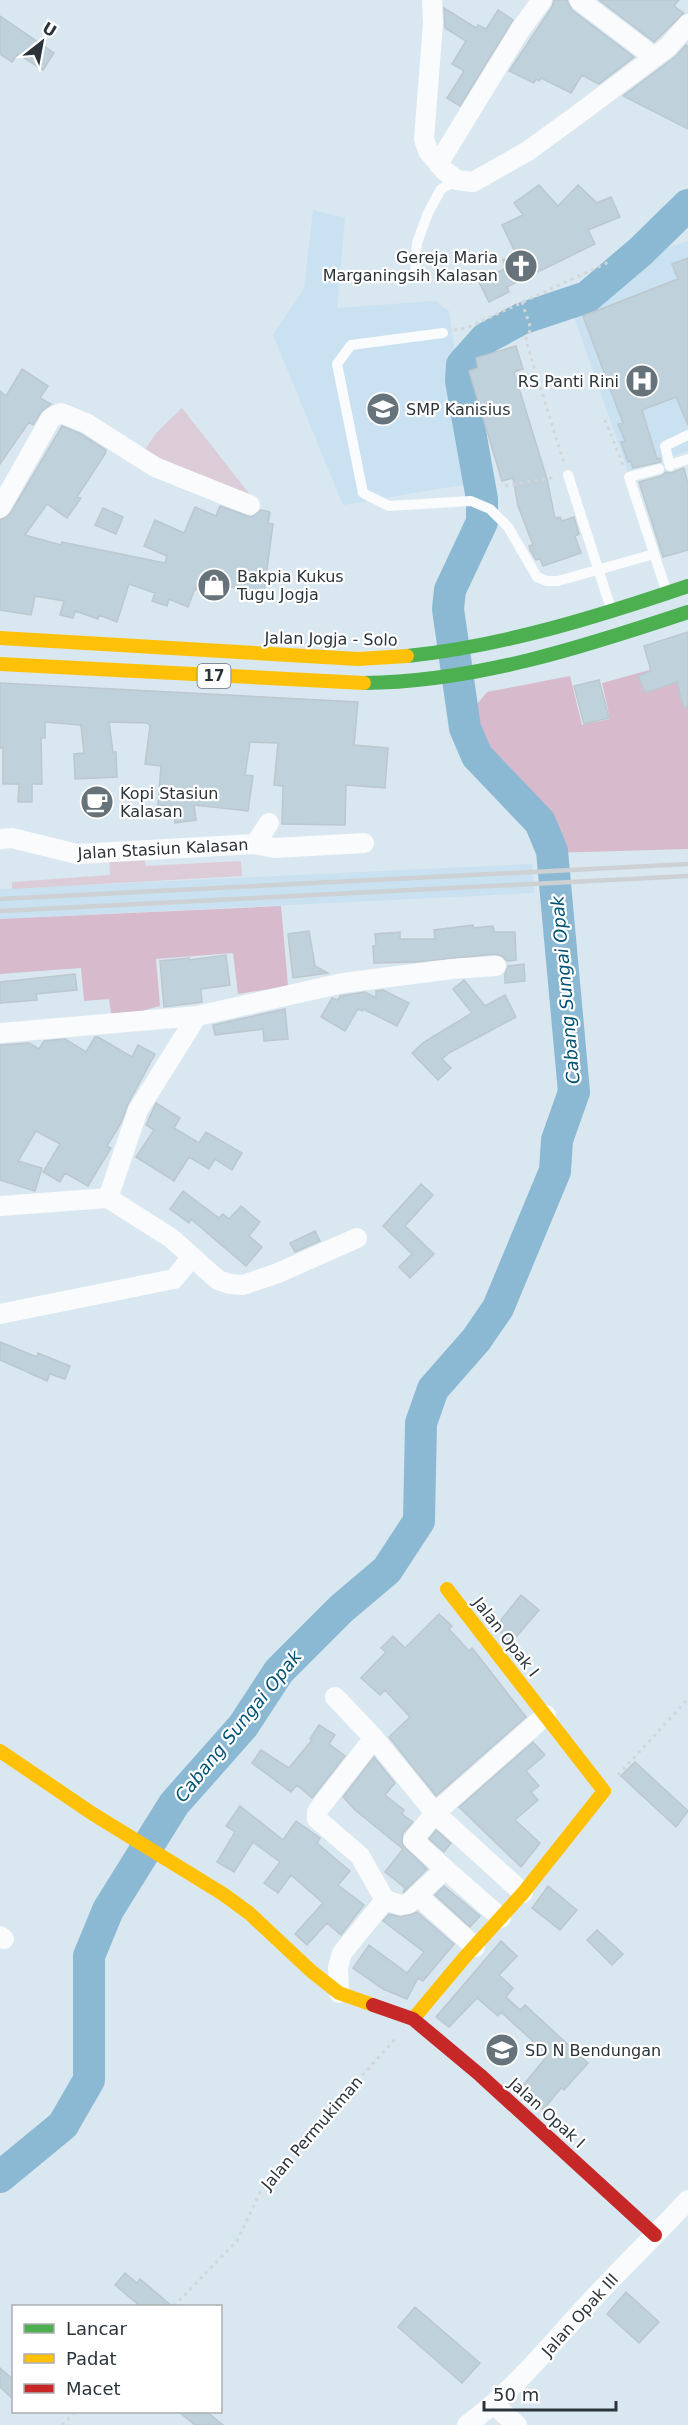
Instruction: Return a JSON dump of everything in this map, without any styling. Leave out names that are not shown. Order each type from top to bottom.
[{"type":"main road","name":"Jalan Jogja - Solo","points":[[0,638],[358,659],[424,655],[570,625],[688,586]]},
{"type":"main road","name":"17","points":[[0,664],[360,684],[429,679],[508,665],[589,645],[688,612]]},
{"type":"main road","name":"Jalan Opak I","points":[[447,1589],[604,1791]]},
{"type":"main road","name":"Jalan Opak I","points":[[0,1751],[143,1846],[249,1912],[311,1971],[339,1993],[413,2019],[480,2075],[655,2235]]},
{"type":"main road","points":[[413,2019],[523,1893],[604,1791]]},
{"type":"street","points":[[432,0],[433,23],[424,129],[428,151],[445,171],[458,180],[473,182],[528,151],[668,47],[688,24]]},
{"type":"street","points":[[438,164],[520,30],[542,0]]},
{"type":"street","points":[[579,0],[654,57]]},
{"type":"street","points":[[0,508],[51,418],[61,413],[86,423],[155,467],[250,505]]},
{"type":"street","points":[[255,844],[269,823]]},
{"type":"street","name":"Jalan Stasiun Kalasan","points":[[0,839],[12,838],[77,854],[255,844],[274,848],[364,843]]},
{"type":"street","points":[[0,1033],[197,1016],[343,983],[452,969],[496,966]]},
{"type":"street","points":[[108,1197],[138,1110],[197,1016]]},
{"type":"street","points":[[2,1209],[108,1197],[171,1238],[218,1280],[230,1284],[243,1285],[278,1273],[357,1238]]},
{"type":"street","points":[[0,1314],[174,1279],[191,1258]]},
{"type":"street","points":[[335,1697],[374,1738],[435,1813],[523,1893]]},
{"type":"street","points":[[501,1918],[413,1840],[435,1813],[546,1715]]},
{"type":"street","points":[[374,1738],[321,1806],[317,1812],[317,1819],[360,1856],[385,1900],[404,1905],[445,1869]]},
{"type":"street","points":[[417,1895],[475,1947]]},
{"type":"street","points":[[339,1993],[338,1967],[342,1953],[385,1900]]},
{"type":"street","name":"Jalan Opak III","points":[[467,2425],[494,2405],[531,2370],[578,2315],[688,2200]]},
{"type":"street","points":[[494,2405],[517,2425]]},
{"type":"lane","points":[[415,275],[417,243],[428,213],[441,189],[458,180]]},
{"type":"lane","points":[[443,333],[351,345],[337,364],[363,493],[389,506],[471,501],[490,508],[508,527],[537,577],[547,581],[558,581],[654,554]]},
{"type":"lane","points":[[668,466],[665,446],[688,435]]},
{"type":"lane","points":[[674,616],[629,477],[688,459]]},
{"type":"lane","points":[[568,475],[611,610]]},
{"type":"path","points":[[467,328],[611,261]]},
{"type":"path","points":[[505,486],[568,475],[527,344],[526,338],[531,328],[522,303]]},
{"type":"path","points":[[605,420],[629,477]]},
{"type":"path","points":[[604,1791],[688,1699]]},
{"type":"path","name":"Jalan Permukiman","points":[[176,2305],[237,2241],[264,2184],[413,2019]]},
{"type":"path","points":[[62,2425],[74,2413]]},
{"type":"shaded area","name":"SMP Kanisius","points":[[313,210],[345,218],[337,308],[435,301],[449,311],[474,483],[343,505],[273,335],[304,289]]},
{"type":"shaded area","name":"RS Panti Rini","points":[[688,241],[688,451],[628,471],[572,311],[603,291],[622,275],[635,258]]},
{"type":"shaded area","points":[[182,408],[251,496],[142,454],[157,432]]},
{"type":"shaded area","points":[[675,663],[688,696],[688,849],[549,853],[543,850],[537,844],[530,820],[501,777],[480,736],[476,736],[472,729],[468,715],[487,692],[570,676],[582,725],[610,719],[602,683]]},
{"type":"shaded area","points":[[144,855],[146,866],[241,861],[242,876],[12,889],[12,882],[110,875],[109,857]]},
{"type":"shaded area","points":[[532,864],[534,893],[0,919],[0,889]]},
{"type":"shaded area","points":[[281,906],[288,986],[238,994],[233,953],[156,959],[160,1006],[112,1019],[109,999],[84,1001],[81,968],[0,974],[0,919]]},
{"type":"building","points":[[554,0],[567,0],[572,10],[634,57],[599,84],[582,75],[571,93],[541,78],[539,81],[536,79],[534,83],[509,71],[552,7]]},
{"type":"building","points":[[599,0],[679,0],[674,6],[684,13],[654,42]]},
{"type":"building","points":[[444,8],[476,28],[478,25],[486,29],[498,10],[513,20],[460,106],[447,98],[463,73],[463,70],[452,64],[466,41],[445,28]]},
{"type":"building","points":[[0,16],[54,53],[43,70],[18,54],[12,62],[0,54]]},
{"type":"building","points":[[686,45],[688,46],[688,129],[623,96],[675,57]]},
{"type":"building","points":[[539,185],[558,206],[578,185],[597,203],[611,197],[620,217],[588,230],[595,244],[507,287],[509,292],[489,302],[479,282],[506,268],[503,260],[516,254],[502,225],[523,215],[514,203]]},
{"type":"building","name":"RS Panti Rini","points":[[688,258],[688,425],[676,397],[642,410],[657,459],[660,458],[661,462],[633,468],[631,461],[628,462],[621,442],[625,441],[618,424],[623,423],[583,316],[678,279],[672,264]]},
{"type":"building","points":[[516,346],[523,369],[514,372],[547,479],[555,518],[560,517],[562,521],[574,517],[579,534],[575,536],[581,553],[543,566],[540,559],[536,560],[530,550],[529,546],[533,545],[518,506],[513,478],[502,481],[469,371],[478,368],[476,358]]},
{"type":"building","points":[[22,369],[48,386],[40,398],[51,404],[41,412],[33,425],[29,422],[0,464],[0,391],[6,396]]},
{"type":"building","points":[[62,426],[81,434],[106,450],[105,454],[77,497],[81,498],[67,518],[47,504],[25,535],[61,545],[62,542],[165,563],[167,556],[144,546],[155,520],[184,533],[195,507],[216,516],[220,506],[251,517],[261,510],[270,512],[268,523],[273,524],[264,592],[224,586],[220,598],[195,588],[188,607],[169,599],[167,606],[152,601],[155,593],[129,584],[117,622],[99,615],[98,619],[75,611],[73,618],[60,615],[64,601],[35,596],[31,615],[0,610],[0,520],[10,514]]},
{"type":"building","points":[[684,468],[688,484],[688,550],[663,557],[639,482]]},
{"type":"building","points":[[103,508],[123,517],[116,534],[95,525]]},
{"type":"building","points":[[688,632],[688,707],[683,707],[677,682],[645,693],[638,676],[651,671],[644,646]]},
{"type":"building","points":[[599,680],[609,718],[584,724],[574,686]]},
{"type":"building","points":[[0,683],[358,702],[354,745],[388,748],[385,788],[346,785],[345,825],[282,824],[283,786],[274,785],[278,743],[250,742],[245,775],[253,776],[248,811],[194,805],[196,820],[175,823],[173,806],[158,805],[161,766],[145,764],[150,726],[147,723],[109,722],[113,752],[116,752],[117,777],[75,779],[74,754],[84,753],[81,725],[45,722],[45,738],[41,738],[42,784],[32,784],[32,802],[18,802],[19,784],[3,784],[3,748],[0,748]]},
{"type":"building","points":[[473,925],[473,928],[493,926],[494,932],[515,932],[516,960],[507,961],[495,954],[415,962],[374,963],[375,934],[400,932],[400,939],[435,939],[434,930]]},
{"type":"building","points":[[309,931],[315,966],[328,973],[293,978],[288,934]]},
{"type":"building","points":[[226,955],[230,985],[201,989],[202,1002],[164,1007],[160,961]]},
{"type":"building","points":[[524,964],[525,981],[505,983],[508,966]]},
{"type":"building","points":[[75,974],[77,990],[36,994],[37,1000],[0,1003],[0,982]]},
{"type":"building","points":[[464,980],[485,1006],[505,995],[516,1017],[449,1053],[442,1059],[451,1068],[438,1080],[412,1053],[424,1042],[472,1013],[453,989]]},
{"type":"building","points":[[383,990],[409,1003],[397,1026],[363,1009],[362,1011],[358,1009],[345,1031],[321,1017],[332,998],[338,1000],[340,996],[365,992],[376,998],[376,991]]},
{"type":"building","points":[[285,1009],[288,1039],[264,1041],[263,1029],[215,1035],[213,1025]]},
{"type":"building","points":[[95,1037],[132,1057],[138,1045],[155,1054],[107,1146],[111,1148],[88,1186],[65,1173],[60,1182],[43,1172],[60,1144],[36,1131],[18,1161],[42,1168],[35,1191],[0,1180],[0,1045],[29,1043],[39,1049],[44,1041],[65,1039],[86,1052]]},
{"type":"building","points":[[156,1103],[180,1118],[174,1128],[199,1143],[206,1132],[242,1153],[232,1170],[215,1159],[209,1169],[189,1157],[174,1181],[136,1157],[154,1130],[146,1125]]},
{"type":"building","points":[[421,1184],[433,1195],[405,1226],[434,1254],[410,1278],[399,1267],[412,1254],[383,1226]]},
{"type":"building","points":[[183,1191],[219,1218],[223,1214],[229,1219],[241,1206],[260,1222],[249,1236],[262,1247],[246,1266],[191,1219],[189,1223],[170,1209]]},
{"type":"building","points":[[315,1231],[320,1241],[295,1252],[290,1243]]},
{"type":"building","points":[[0,1342],[37,1357],[38,1353],[70,1366],[65,1379],[50,1374],[47,1381],[0,1360]]},
{"type":"building","points":[[521,1595],[539,1610],[510,1644],[496,1626]]},
{"type":"building","points":[[439,1614],[452,1626],[449,1629],[469,1651],[472,1648],[526,1717],[436,1796],[389,1737],[410,1717],[385,1690],[380,1695],[361,1678],[386,1652],[381,1648],[393,1636],[405,1648]]},
{"type":"building","points":[[319,1725],[335,1735],[329,1744],[345,1756],[312,1798],[297,1785],[291,1792],[252,1763],[261,1750],[289,1768],[312,1740],[310,1739]]},
{"type":"building","points":[[533,1742],[545,1755],[526,1771],[539,1786],[531,1792],[538,1800],[515,1820],[540,1843],[521,1867],[459,1807]]},
{"type":"building","points":[[374,1757],[395,1783],[385,1795],[404,1810],[402,1814],[413,1822],[403,1833],[402,1844],[427,1869],[403,1893],[405,1888],[385,1872],[403,1849],[355,1810],[343,1797]]},
{"type":"building","points":[[635,1762],[688,1811],[676,1827],[621,1776]]},
{"type":"building","points":[[240,1806],[283,1840],[296,1821],[320,1838],[317,1843],[350,1871],[338,1885],[364,1905],[341,1935],[327,1923],[307,1945],[295,1934],[323,1903],[291,1875],[278,1893],[264,1883],[280,1862],[253,1842],[234,1872],[217,1862],[235,1832],[226,1826]]},
{"type":"building","points":[[436,1830],[451,1843],[444,1852],[429,1839]]},
{"type":"building","points":[[444,1886],[480,1916],[470,1927],[435,1895]]},
{"type":"building","points":[[548,1886],[577,1910],[560,1930],[532,1908]]},
{"type":"building","points":[[417,1912],[454,1944],[423,1981],[418,1978],[407,1999],[383,1989],[353,1968],[369,1945],[407,1973],[424,1952],[383,1921],[389,1914],[401,1917]]},
{"type":"building","points":[[597,1930],[623,1954],[612,1965],[587,1940]]},
{"type":"building","points":[[501,1941],[517,1956],[499,1975],[513,1988],[506,1997],[520,2010],[525,2005],[588,2063],[564,2090],[561,2088],[543,2110],[520,2089],[548,2055],[501,2012],[498,2016],[477,1998],[449,2027],[436,2017]]},
{"type":"building","points":[[125,2273],[137,2283],[140,2279],[171,2305],[139,2305],[115,2285]]},
{"type":"building","points":[[626,2292],[659,2322],[639,2343],[607,2314]]},
{"type":"building","points":[[415,2307],[480,2363],[462,2383],[398,2327]]},
{"type":"building","points":[[0,2368],[12,2378],[12,2398],[0,2387]]},
{"type":"building","points":[[180,2413],[208,2413],[223,2425],[195,2425]]},
{"type":"waterway","name":"Cabang Sungai Opak","points":[[0,2177],[63,2125],[89,2080],[89,1956],[108,1910],[174,1804],[243,1726],[279,1671],[341,1609],[387,1570],[419,1521],[421,1423],[433,1389],[476,1340],[498,1308],[555,1171],[557,1140],[574,1092],[552,851],[540,822],[477,756],[465,728],[448,609],[450,590],[482,522],[482,499],[461,381],[462,365],[486,338],[521,319],[587,297],[641,251],[688,205]]},
{"type":"railway","points":[[0,899],[688,864]]},
{"type":"railway","points":[[0,911],[688,876]]},
{"type":"traffic: fast","points":[[407,656],[514,638],[619,609],[688,586]]},
{"type":"traffic: fast","points":[[364,683],[405,681],[488,669],[569,650],[688,612]]},
{"type":"traffic: slow","points":[[0,638],[358,659],[407,656]]},
{"type":"traffic: slow","points":[[0,664],[364,683]]},
{"type":"traffic: slow","points":[[413,2019],[523,1893],[604,1791],[447,1589]]},
{"type":"traffic: slow","points":[[0,1751],[93,1814],[223,1894],[249,1913],[311,1971],[339,1993],[373,2005]]},
{"type":"traffic: jam","points":[[373,2005],[413,2019],[480,2075],[655,2235]]},
{"type":"place","name":"Gereja Maria Marganingsih Kalasan","points":[[521,266]]},
{"type":"place","name":"RS Panti Rini","points":[[642,381]]},
{"type":"place","name":"SMP Kanisius","points":[[383,409]]},
{"type":"place","name":"Bakpia Kukus Tugu Jogja","points":[[214,585]]},
{"type":"place","name":"Kopi Stasiun Kalasan","points":[[97,802]]},
{"type":"place","name":"SD N Bendungan","points":[[502,2050]]}]
